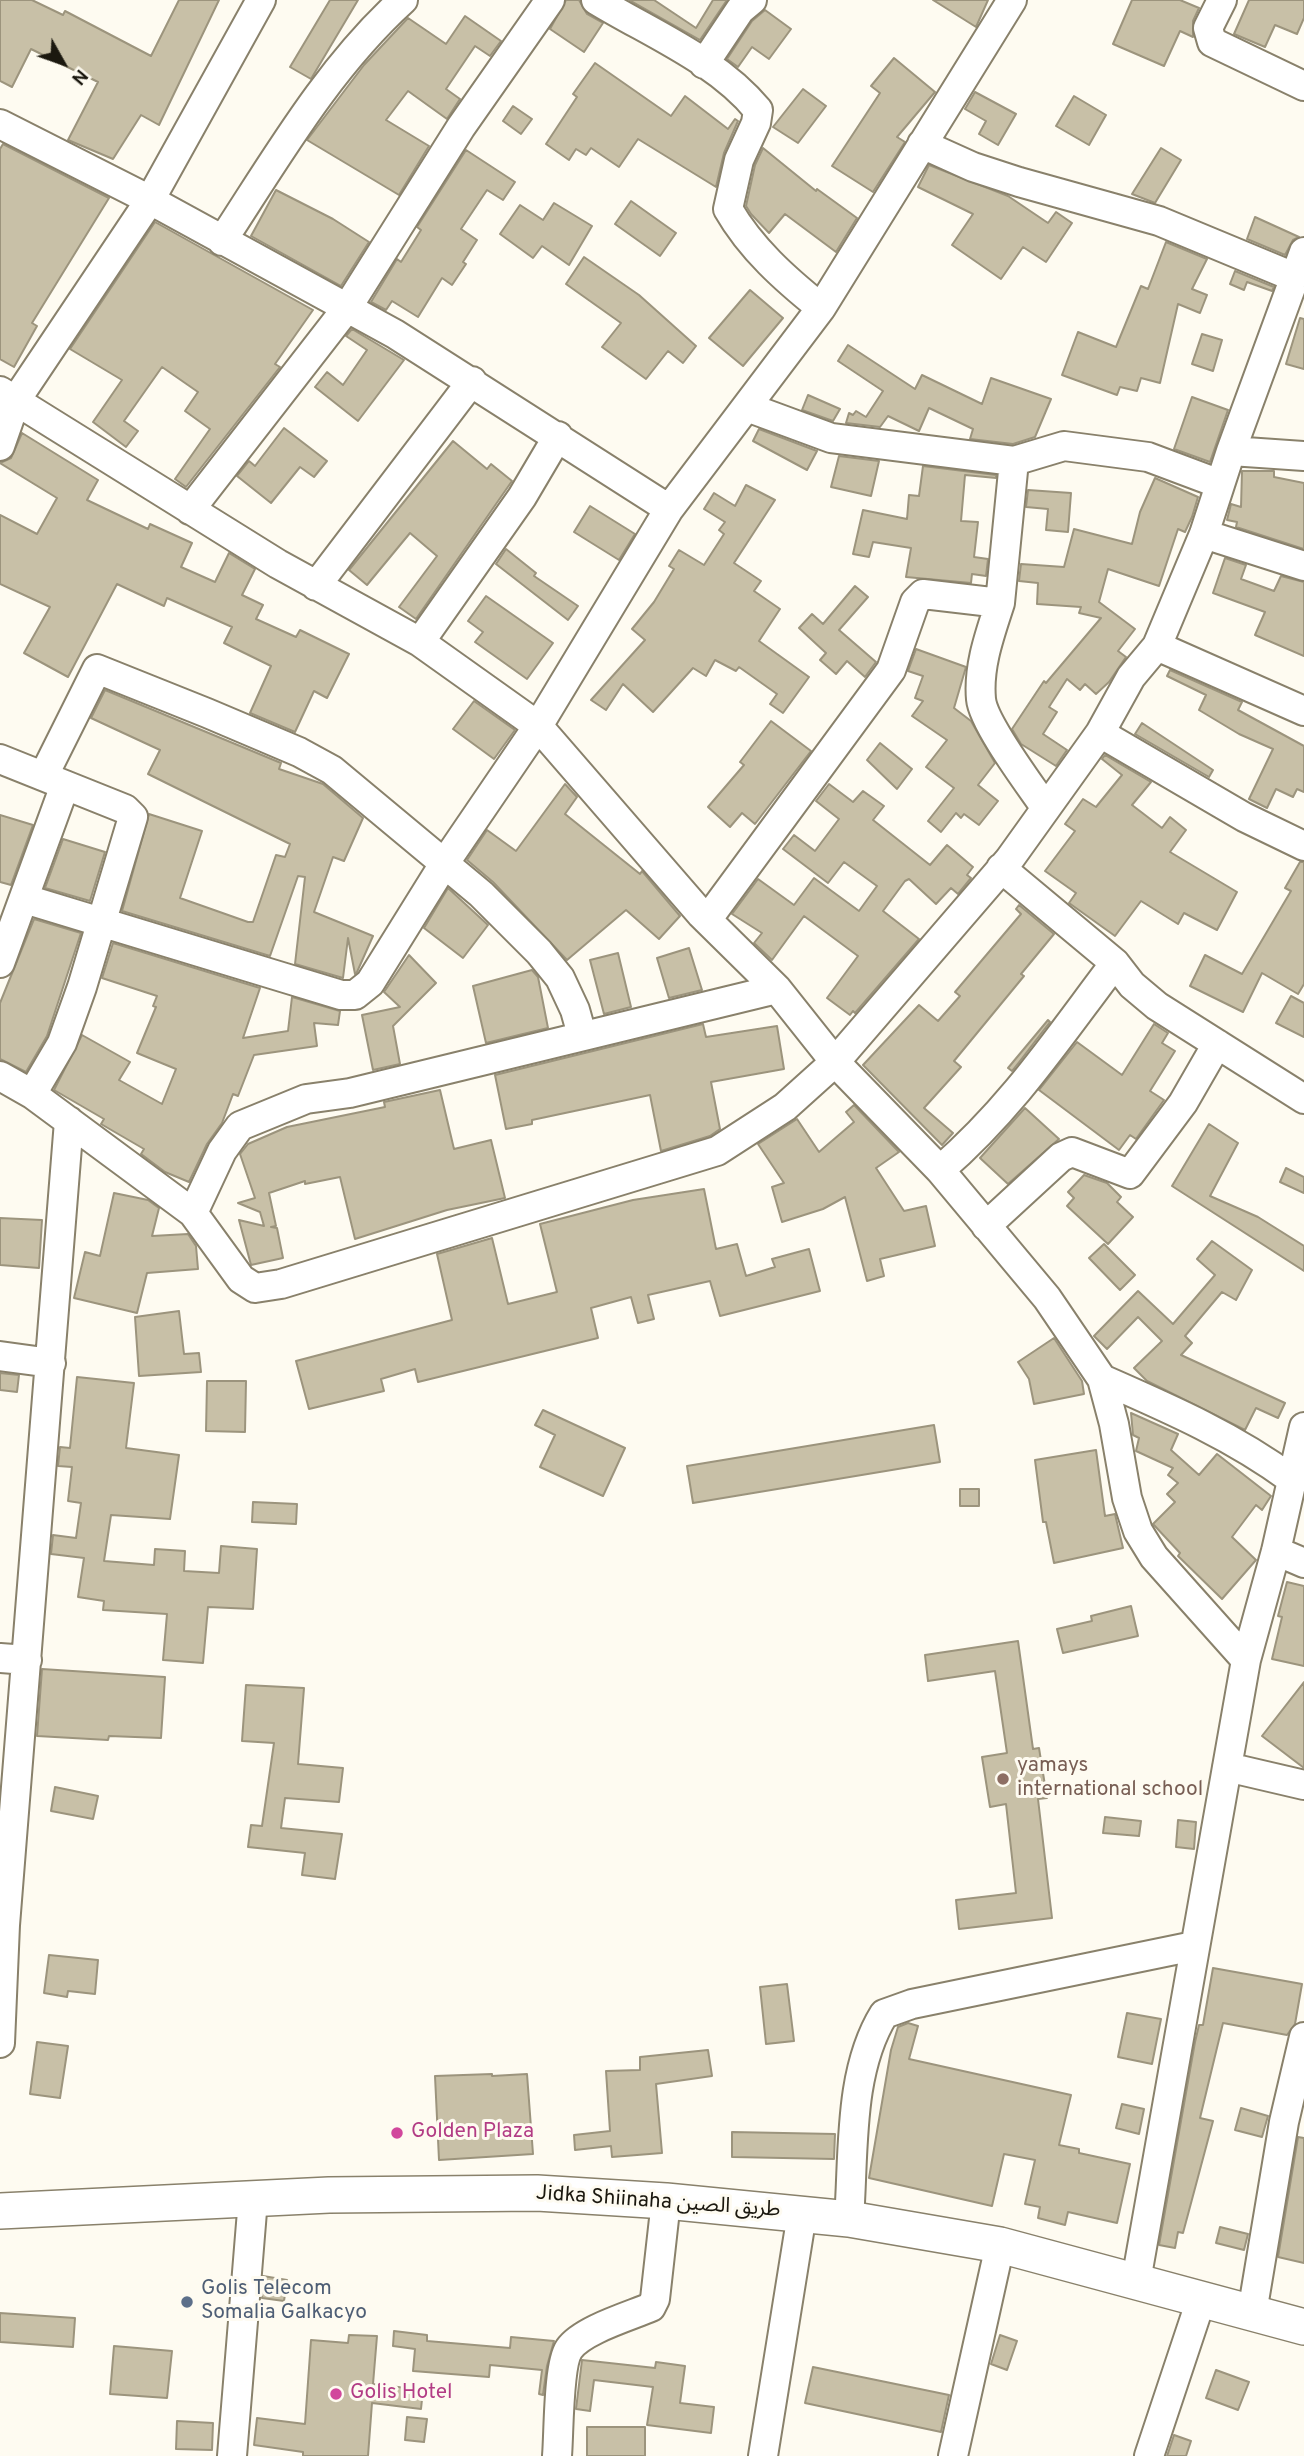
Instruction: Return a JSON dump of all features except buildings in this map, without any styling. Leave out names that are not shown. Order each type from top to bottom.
[{"type":"main road","name":"Jidka Shiinaha طريق الصين","points":[[0,2211],[329,2195],[537,2193],[666,2201],[849,2219],[1000,2245],[1304,2327]]},
{"type":"street","points":[[0,446],[8,395],[150,200],[261,0]]},
{"type":"street","points":[[222,241],[304,115],[348,56],[403,0]]},
{"type":"street","points":[[190,510],[347,308],[461,127],[550,0]]},
{"type":"street","points":[[596,0],[704,64],[745,94],[758,110],[756,123],[739,160],[728,209],[741,232],[784,278],[821,309]]},
{"type":"street","points":[[704,64],[740,10],[752,0]]},
{"type":"street","points":[[25,899],[102,920],[341,995],[355,995],[370,983],[444,864],[538,726],[669,509],[821,309],[895,194],[922,144],[1012,0]]},
{"type":"street","points":[[1222,0],[1208,28],[1212,42],[1304,86]]},
{"type":"street","points":[[0,124],[150,200],[347,308],[472,381],[669,509]]},
{"type":"street","points":[[0,1076],[32,1094],[193,1213],[241,1279],[255,1287],[281,1284],[717,1151],[785,1107],[835,1062],[1001,868],[1100,733],[1131,677],[1157,646],[1204,534],[1299,264],[1158,221],[1019,183],[973,167],[922,144]]},
{"type":"street","points":[[316,586],[472,381]]},
{"type":"street","points":[[8,395],[316,586],[420,642],[538,726],[707,920],[777,989],[835,1062],[940,1170],[1047,1298],[1102,1379],[1114,1424],[1127,1498],[1138,1531],[1154,1557],[1246,1660]]},
{"type":"street","points":[[747,407],[831,439],[1014,461],[1064,446],[1148,457],[1220,484]]},
{"type":"street","points":[[420,642],[522,497],[558,436]]},
{"type":"street","points":[[1231,451],[1304,456]]},
{"type":"street","points":[[1014,461],[1000,603],[987,642],[981,702],[1003,743],[1045,807]]},
{"type":"street","points":[[1204,534],[1304,566]]},
{"type":"street","points":[[707,920],[891,670],[915,602],[923,594],[936,593],[1000,603]]},
{"type":"street","points":[[1157,646],[1304,711]]},
{"type":"street","points":[[0,963],[25,899],[54,780],[95,671],[100,669],[288,747],[332,770],[481,894],[560,978],[575,1010],[582,1035]]},
{"type":"street","points":[[1100,733],[1244,817],[1304,846]]},
{"type":"street","points":[[0,759],[125,809],[133,817],[62,1043],[32,1094]]},
{"type":"street","points":[[1001,868],[1115,962],[1132,985],[1157,1006],[1304,1099]]},
{"type":"street","points":[[940,1170],[978,1137],[1010,1102],[1115,962]]},
{"type":"street","points":[[193,1213],[222,1151],[240,1126],[306,1099],[350,1093],[777,989]]},
{"type":"street","points":[[986,1226],[1061,1157],[1072,1152],[1130,1174],[1183,1103],[1217,1044]]},
{"type":"street","points":[[0,2043],[14,1659],[51,1363],[69,1121]]},
{"type":"street","points":[[0,1356],[51,1363]]},
{"type":"street","points":[[1102,1379],[1201,1424],[1244,1447],[1292,1479]]},
{"type":"street","points":[[1136,2281],[1246,1660],[1276,1551],[1304,1427]]},
{"type":"street","points":[[1276,1551],[1304,1563]]},
{"type":"street","points":[[1227,1767],[1304,1785]]},
{"type":"street","points":[[849,2219],[857,2102],[874,2034],[884,2014],[938,1998],[1194,1946]]},
{"type":"street","points":[[1252,2313],[1284,2122],[1304,2037]]},
{"type":"street","points":[[232,2456],[253,2199]]},
{"type":"street","points":[[557,2456],[562,2363],[569,2348],[582,2337],[651,2307],[655,2299],[666,2201]]},
{"type":"street","points":[[763,2456],[802,2214]]},
{"type":"street","points":[[953,2456],[1000,2245]]},
{"type":"street","points":[[1149,2456],[1201,2300]]},
{"type":"place","name":"yamays international school","points":[[1003,1779]]},
{"type":"place","name":"Golden Plaza","points":[[397,2133]]},
{"type":"place","name":"Golis Telecom Somalia Galkacyo","points":[[187,2302]]},
{"type":"place","name":"Golis Hotel","points":[[336,2394]]}]
